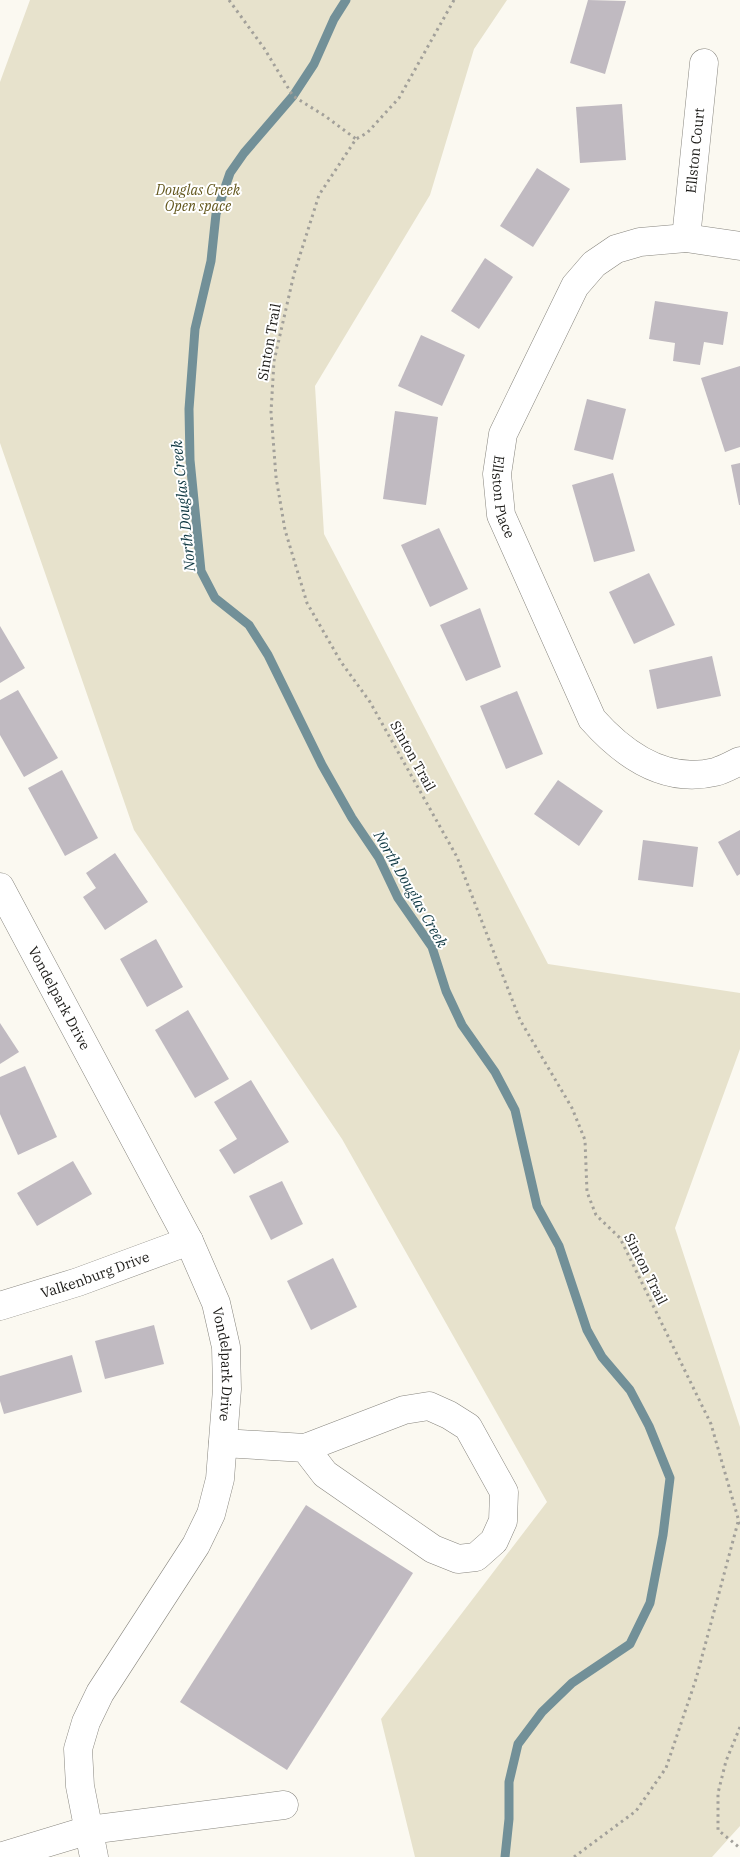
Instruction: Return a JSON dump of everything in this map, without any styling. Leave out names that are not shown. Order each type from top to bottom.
[{"type":"street","name":"Ellston Court","points":[[686,238],[704,64]]},
{"type":"street","name":"Ellston Place","points":[[740,246],[686,238],[640,242],[616,249],[594,264],[575,286],[503,434],[497,474],[502,516],[592,719],[612,741],[645,764],[677,774],[714,772],[740,761]]},
{"type":"street","name":"Vondelpark Drive","points":[[0,887],[189,1241],[216,1303],[226,1347],[227,1389],[220,1479],[208,1521],[196,1544],[100,1693],[86,1722],[78,1749],[80,1786],[94,1857]]},
{"type":"street","name":"Valkenburg Drive","points":[[0,1306],[78,1282],[189,1241]]},
{"type":"street","points":[[223,1443],[305,1448],[404,1410],[429,1406],[449,1415],[468,1427],[504,1492],[503,1521],[494,1541],[476,1556],[458,1558],[450,1556],[433,1549],[325,1474],[305,1448]]},
{"type":"street","points":[[0,1857],[89,1830],[284,1805]]},
{"type":"path","points":[[229,0],[264,48],[293,96],[325,116],[356,139]]},
{"type":"path","name":"Sinton Trail","points":[[454,0],[399,98],[367,134],[356,139],[319,195],[294,274],[274,361],[271,412],[276,477],[285,530],[306,603],[341,662],[370,702],[456,857],[520,1020],[572,1108],[585,1140],[587,1192],[596,1215],[620,1238],[711,1424],[739,1524]]},
{"type":"path","points":[[574,1857],[636,1811],[666,1768],[696,1679],[739,1524]]},
{"type":"path","points":[[740,1727],[726,1761],[718,1794],[718,1830],[740,1848]]},
{"type":"green space","name":"Douglas Creek Open space","points":[[30,0],[507,0],[474,49],[430,195],[315,386],[324,534],[548,964],[740,993],[740,1049],[675,1228],[740,1427],[740,1826],[712,1857],[415,1857],[381,1719],[547,1502],[342,1139],[134,830],[0,443],[0,82]]},
{"type":"building","points":[[588,0],[626,1],[605,74],[570,63]]},
{"type":"building","points":[[622,104],[626,160],[580,163],[576,107]]},
{"type":"building","points":[[537,168],[570,189],[533,247],[500,226]]},
{"type":"building","points":[[485,258],[513,277],[479,329],[451,311]]},
{"type":"building","points":[[655,301],[728,312],[723,345],[704,342],[700,365],[673,361],[675,343],[649,339]]},
{"type":"building","points":[[421,335],[465,355],[442,406],[398,386]]},
{"type":"building","points":[[740,366],[740,447],[725,452],[701,378]]},
{"type":"building","points":[[587,399],[626,409],[613,460],[574,450]]},
{"type":"building","points":[[395,411],[438,417],[426,505],[383,499]]},
{"type":"building","points":[[740,463],[740,505],[739,505],[731,465]]},
{"type":"building","points":[[613,473],[635,551],[594,562],[572,485]]},
{"type":"building","points":[[439,528],[468,589],[430,607],[401,545]]},
{"type":"building","points":[[649,573],[675,625],[634,644],[609,592]]},
{"type":"building","points":[[480,608],[501,667],[466,681],[440,625]]},
{"type":"building","points":[[0,626],[25,668],[0,683]]},
{"type":"building","points":[[712,656],[721,696],[657,709],[649,670]]},
{"type":"building","points":[[18,690],[58,758],[24,777],[0,735],[0,700]]},
{"type":"building","points":[[517,691],[543,754],[506,769],[480,706]]},
{"type":"building","points":[[62,770],[98,838],[65,856],[28,788]]},
{"type":"building","points":[[558,780],[603,811],[579,846],[534,814]]},
{"type":"building","points":[[740,830],[740,874],[737,876],[718,842]]},
{"type":"building","points":[[643,840],[698,847],[693,887],[638,880]]},
{"type":"building","points":[[115,853],[148,902],[105,930],[83,897],[96,888],[86,873]]},
{"type":"building","points":[[156,939],[183,987],[147,1007],[120,959]]},
{"type":"building","points":[[188,1010],[229,1079],[195,1098],[155,1030]]},
{"type":"building","points":[[0,1023],[19,1052],[0,1064]]},
{"type":"building","points":[[25,1066],[57,1137],[18,1155],[0,1114],[0,1077]]},
{"type":"building","points":[[251,1080],[289,1142],[234,1174],[219,1150],[237,1139],[214,1102]]},
{"type":"building","points":[[73,1161],[92,1194],[37,1226],[17,1193]]},
{"type":"building","points":[[282,1181],[303,1224],[271,1240],[249,1196]]},
{"type":"building","points":[[333,1258],[357,1307],[311,1330],[287,1281]]},
{"type":"building","points":[[154,1325],[164,1364],[105,1379],[95,1341]]},
{"type":"building","points":[[72,1355],[82,1392],[4,1414],[0,1401],[0,1376]]},
{"type":"building","points":[[306,1505],[413,1573],[287,1770],[180,1702]]},
{"type":"waterway","name":"North Douglas Creek","points":[[346,0],[334,19],[314,64],[293,96],[244,153],[230,173],[216,214],[211,261],[195,329],[189,409],[190,460],[201,571],[215,598],[249,625],[268,655],[322,765],[352,818],[379,858],[398,898],[432,947],[446,991],[462,1025],[495,1072],[515,1110],[537,1206],[559,1246],[587,1330],[602,1357],[630,1390],[649,1426],[670,1478],[663,1535],[650,1603],[630,1644],[572,1683],[542,1712],[518,1744],[509,1782],[509,1819],[505,1857]]}]
